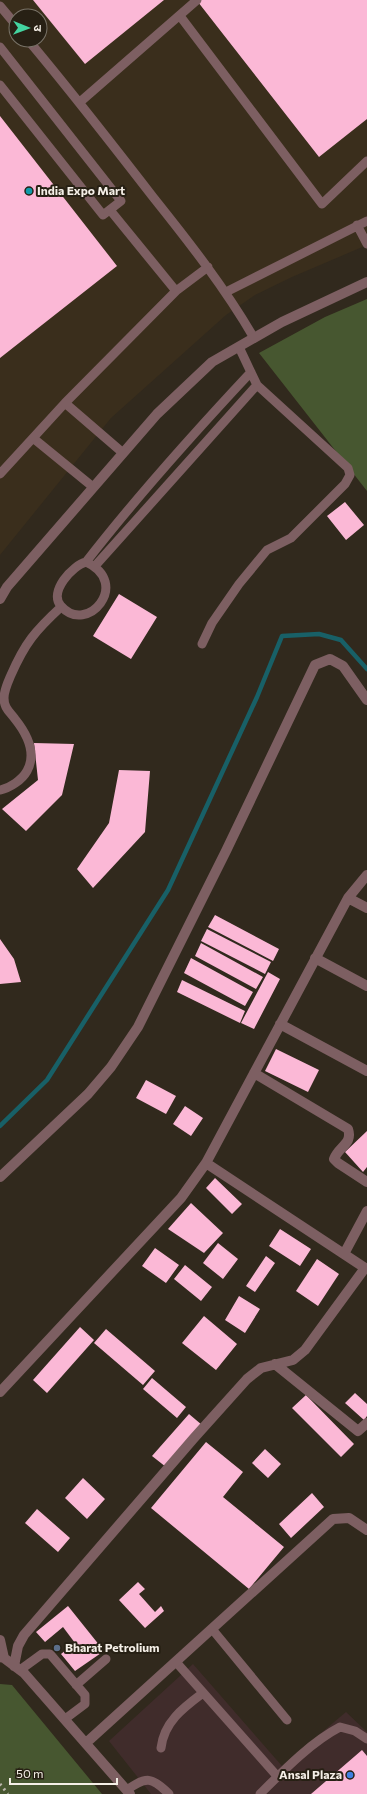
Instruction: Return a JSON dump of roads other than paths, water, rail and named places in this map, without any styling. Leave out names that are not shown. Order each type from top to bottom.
[{"type":"street","points":[[0,599],[7,587],[157,414],[212,362],[282,322],[367,282]]},
{"type":"street","points":[[0,1177],[88,1094],[111,1067],[138,1026],[226,851],[315,664],[330,659],[343,666],[367,700]]},
{"type":"street","points":[[0,1392],[181,1198],[206,1163],[348,898],[367,875]]},
{"type":"street","points":[[348,898],[367,908]]},
{"type":"street","points":[[315,958],[367,986]]},
{"type":"street","points":[[280,1024],[367,1071]]},
{"type":"street","points":[[254,1073],[348,1129],[350,1135],[348,1142],[337,1151],[334,1159],[367,1182]]},
{"type":"street","points":[[17,1668],[18,1646],[24,1635],[188,1444],[248,1379],[261,1368],[293,1360],[305,1350],[366,1268],[206,1163]]},
{"type":"street","points":[[344,1254],[367,1211]]},
{"type":"street","points":[[275,1364],[358,1431],[367,1423]]},
{"type":"street","points":[[86,1743],[333,1519],[349,1518],[367,1530]]},
{"type":"street","points":[[0,1640],[2,1658],[17,1668],[65,1719],[128,1792]]},
{"type":"lane","points":[[80,102],[197,0]]},
{"type":"lane","points":[[0,6],[8,16]]},
{"type":"lane","points":[[180,16],[322,204],[367,161]]},
{"type":"lane","points":[[0,47],[121,201],[103,215],[0,85]]},
{"type":"lane","points":[[35,48],[80,102],[208,267],[226,292],[254,338]]},
{"type":"lane","points":[[110,210],[176,291]]},
{"type":"lane","points":[[226,292],[367,221]]},
{"type":"lane","points":[[357,226],[367,244]]},
{"type":"lane","points":[[0,474],[65,403],[176,291],[208,267]]},
{"type":"lane","points":[[202,644],[212,623],[239,584],[267,550],[291,538],[300,530],[345,484],[350,475],[348,468],[257,385],[239,346]]},
{"type":"lane","points":[[90,564],[130,506],[181,447],[251,372]]},
{"type":"lane","points":[[90,564],[257,385]]},
{"type":"lane","points":[[65,403],[123,453]]},
{"type":"lane","points":[[33,438],[94,487]]},
{"type":"lane","points":[[80,564],[90,564],[103,575],[106,587],[102,604],[88,614],[79,615],[71,613],[61,607],[57,602],[61,585],[72,571],[80,564]]},
{"type":"lane","points":[[0,790],[15,783],[24,776],[30,765],[31,750],[20,726],[3,709],[6,686],[27,642],[41,625],[61,607]]},
{"type":"lane","points":[[212,1629],[286,1720]]},
{"type":"lane","points":[[17,1668],[42,1654],[50,1654],[84,1695],[85,1704],[65,1719]]},
{"type":"lane","points":[[76,1685],[106,1659]]},
{"type":"lane","points":[[176,1662],[277,1776]]},
{"type":"lane","points":[[161,1748],[162,1736],[180,1710],[203,1693]]},
{"type":"lane","points":[[260,1794],[277,1776],[330,1732],[340,1727],[355,1731],[367,1739]]},
{"type":"lane","points":[[128,1792],[137,1782],[146,1779],[158,1783],[169,1794]]},
{"type":"waterway","points":[[0,1126],[47,1080],[168,890],[257,697],[282,636],[319,634],[341,640],[367,669]]},
{"type":"railway","points":[[0,1784],[8,1794]]},
{"type":"place","name":"India Expo Mart","points":[[29,191]]},
{"type":"place","name":"Bharat Petrolium","points":[[57,1648]]},
{"type":"place","name":"Ansal Plaza","points":[[350,1775]]}]
